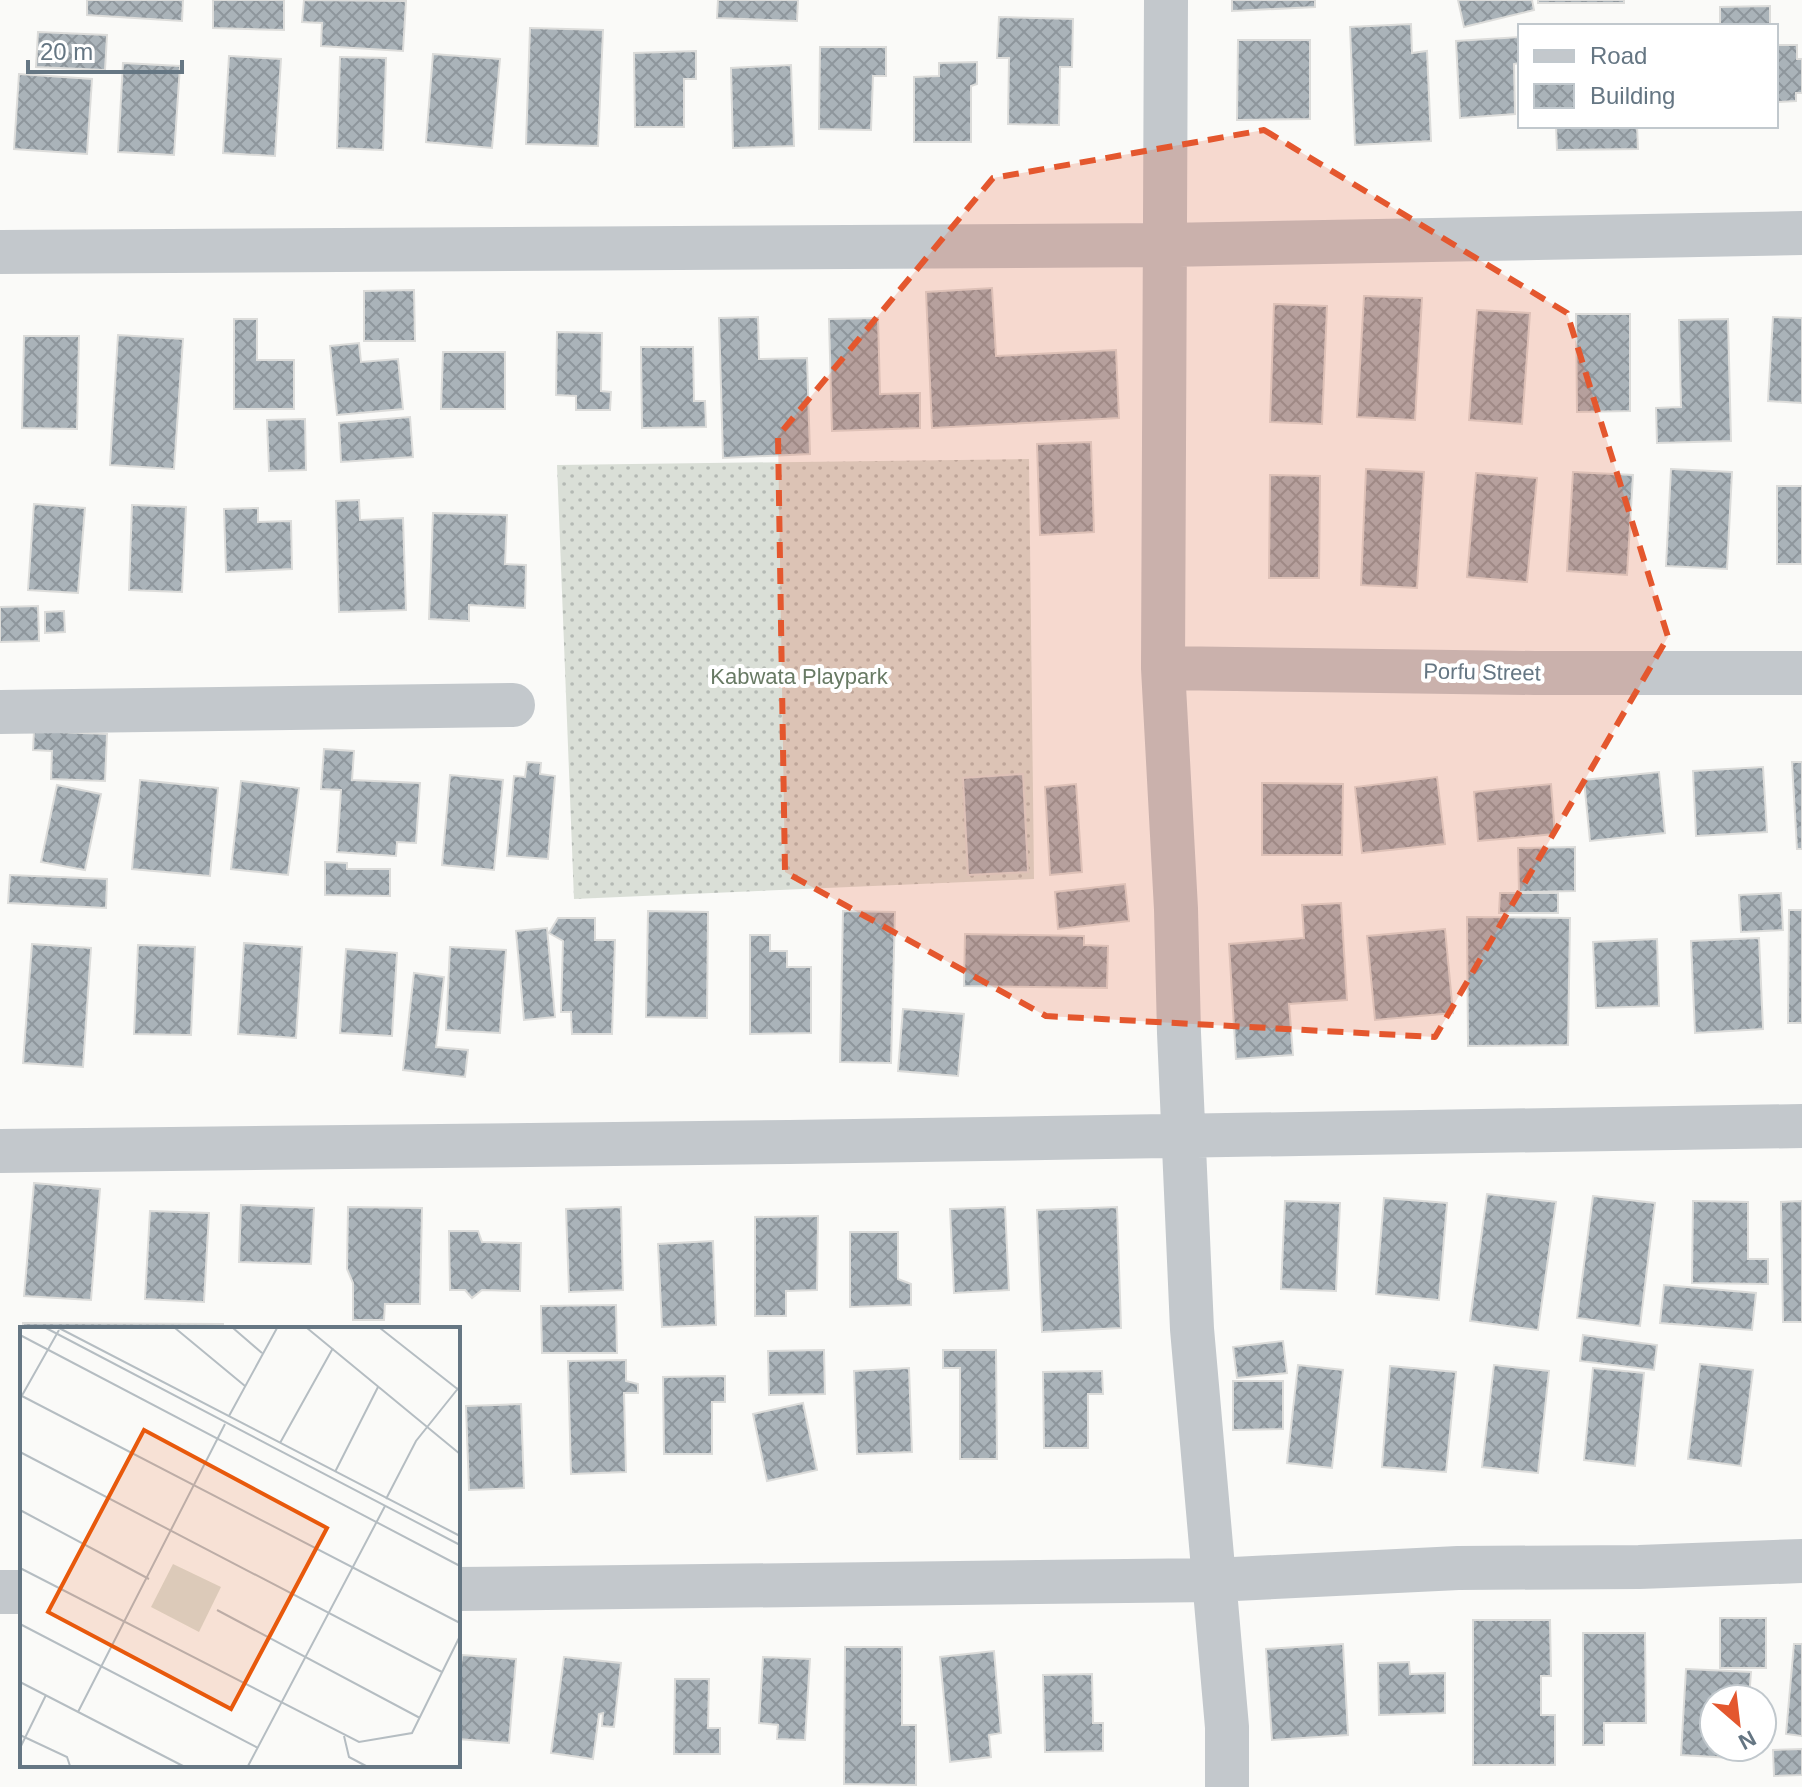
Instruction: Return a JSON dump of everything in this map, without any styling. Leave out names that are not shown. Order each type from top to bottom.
[{"type":"street","points":[[1166,0],[1163,668],[1176,909],[1192,1329],[1227,1727],[1227,1787]]},
{"type":"street","points":[[0,252],[1165,245],[1802,233]]},
{"type":"street","name":"Porfu Street","points":[[1163,668],[1802,673]]},
{"type":"street","points":[[0,712],[513,705]]},
{"type":"street","points":[[0,1151],[1802,1126]]},
{"type":"street","points":[[460,1589],[1214,1580],[1458,1568],[1639,1567],[1802,1561]]},
{"type":"highlighted area","points":[[1264,130],[1567,313],[1668,637],[1435,1037],[1046,1016],[785,872],[778,436],[993,178]]},
{"type":"green space","name":"Kabwata Playpark","points":[[1029,459],[1034,879],[574,899],[557,465]]},
{"type":"building","points":[[87,0],[183,0],[182,21],[87,15]]},
{"type":"building","points":[[213,0],[284,0],[284,30],[213,28]]},
{"type":"building","points":[[304,0],[406,1],[403,51],[321,46],[322,23],[302,22]]},
{"type":"building","points":[[718,0],[798,0],[797,21],[717,18]]},
{"type":"building","points":[[1232,0],[1315,0],[1315,7],[1232,11]]},
{"type":"building","points":[[1458,0],[1532,0],[1534,10],[1464,27]]},
{"type":"building","points":[[1538,0],[1624,0],[1624,3],[1538,3]]},
{"type":"building","points":[[1770,6],[1770,24],[1720,24],[1720,7]]},
{"type":"building","points":[[999,17],[1073,19],[1072,67],[1060,67],[1059,125],[1008,124],[1009,58],[997,58]]},
{"type":"building","points":[[1411,24],[1412,53],[1427,51],[1431,141],[1355,145],[1350,27]]},
{"type":"building","points":[[530,28],[603,30],[598,146],[526,144]]},
{"type":"building","points":[[38,32],[107,35],[105,70],[36,67]]},
{"type":"building","points":[[1518,37],[1518,63],[1514,64],[1515,114],[1460,118],[1456,41]]},
{"type":"building","points":[[1238,40],[1310,40],[1310,119],[1237,120]]},
{"type":"building","points":[[1778,45],[1797,45],[1797,59],[1802,59],[1802,93],[1796,93],[1796,101],[1778,102]]},
{"type":"building","points":[[820,47],[886,47],[886,76],[873,76],[871,130],[819,129]]},
{"type":"building","points":[[696,51],[696,79],[684,79],[684,127],[635,127],[634,53]]},
{"type":"building","points":[[433,54],[500,59],[492,148],[426,142]]},
{"type":"building","points":[[229,56],[281,59],[275,156],[223,153]]},
{"type":"building","points":[[340,57],[386,58],[383,150],[337,148]]},
{"type":"building","points":[[977,62],[977,84],[971,86],[971,142],[914,142],[914,77],[939,76],[939,63]]},
{"type":"building","points":[[123,63],[180,66],[174,155],[118,152]]},
{"type":"building","points":[[791,65],[794,146],[733,148],[731,68]]},
{"type":"building","points":[[19,74],[92,79],[87,154],[14,149]]},
{"type":"building","points":[[1556,128],[1637,128],[1638,149],[1557,150]]},
{"type":"building","points":[[992,288],[996,356],[1116,350],[1119,418],[932,428],[926,292]]},
{"type":"building","points":[[414,290],[415,341],[364,341],[364,291]]},
{"type":"building","points":[[1364,296],[1422,298],[1415,420],[1357,417]]},
{"type":"building","points":[[1274,304],[1327,306],[1322,424],[1270,422]]},
{"type":"building","points":[[1477,310],[1530,313],[1522,424],[1469,420]]},
{"type":"building","points":[[1576,314],[1630,314],[1630,411],[1577,412]]},
{"type":"building","points":[[758,317],[759,359],[807,358],[810,454],[723,458],[719,318]]},
{"type":"building","points":[[1773,317],[1802,318],[1802,403],[1768,401]]},
{"type":"building","points":[[878,318],[880,394],[920,393],[920,428],[832,431],[829,319]]},
{"type":"building","points":[[234,319],[257,319],[257,360],[294,360],[294,409],[234,409]]},
{"type":"building","points":[[1728,319],[1731,441],[1657,443],[1656,408],[1681,407],[1679,320]]},
{"type":"building","points":[[557,332],[602,333],[601,391],[611,392],[610,410],[576,410],[576,396],[556,395]]},
{"type":"building","points":[[118,335],[183,339],[174,469],[110,465]]},
{"type":"building","points":[[24,336],[79,336],[77,429],[22,428]]},
{"type":"building","points":[[359,343],[361,362],[398,359],[403,409],[337,415],[330,346]]},
{"type":"building","points":[[641,347],[693,347],[694,401],[705,401],[706,427],[642,428]]},
{"type":"building","points":[[443,352],[505,352],[505,409],[441,409]]},
{"type":"building","points":[[410,417],[413,457],[341,462],[339,423]]},
{"type":"building","points":[[305,419],[306,470],[269,471],[267,420]]},
{"type":"building","points":[[1091,442],[1094,532],[1040,535],[1037,444]]},
{"type":"building","points":[[1366,469],[1424,472],[1417,588],[1361,585]]},
{"type":"building","points":[[1671,469],[1732,472],[1727,569],[1666,566]]},
{"type":"building","points":[[1573,472],[1633,475],[1627,575],[1567,571]]},
{"type":"building","points":[[1476,473],[1537,478],[1527,582],[1467,577]]},
{"type":"building","points":[[1270,475],[1320,476],[1319,578],[1269,578]]},
{"type":"building","points":[[1777,486],[1802,486],[1802,564],[1777,564]]},
{"type":"building","points":[[359,500],[360,520],[403,518],[406,610],[339,612],[336,501]]},
{"type":"building","points":[[34,504],[85,508],[78,593],[28,590]]},
{"type":"building","points":[[132,505],[186,507],[182,592],[129,590]]},
{"type":"building","points":[[258,508],[258,522],[291,521],[292,569],[226,572],[224,509]]},
{"type":"building","points":[[433,513],[507,515],[505,564],[526,565],[525,608],[469,605],[469,621],[429,619]]},
{"type":"building","points":[[38,606],[39,641],[0,642],[0,607]]},
{"type":"building","points":[[64,611],[65,632],[45,633],[45,612]]},
{"type":"building","points":[[34,731],[107,734],[105,781],[51,779],[52,751],[33,750]]},
{"type":"building","points":[[324,749],[354,751],[352,780],[420,783],[416,843],[397,842],[396,856],[337,852],[341,790],[321,789]]},
{"type":"building","points":[[527,762],[541,763],[540,774],[555,776],[548,859],[507,856],[514,776],[525,777]]},
{"type":"building","points":[[1792,762],[1802,762],[1802,849],[1797,849]]},
{"type":"building","points":[[1763,767],[1767,832],[1696,836],[1693,771]]},
{"type":"building","points":[[1659,772],[1665,833],[1590,841],[1584,780]]},
{"type":"building","points":[[1023,774],[1028,872],[968,875],[963,778]]},
{"type":"building","points":[[450,775],[503,780],[494,870],[442,865]]},
{"type":"building","points":[[1437,777],[1445,844],[1362,853],[1355,787]]},
{"type":"building","points":[[140,780],[218,788],[210,876],[132,869]]},
{"type":"building","points":[[241,781],[299,788],[288,875],[231,869]]},
{"type":"building","points":[[1262,783],[1343,784],[1342,855],[1262,855]]},
{"type":"building","points":[[1076,784],[1082,872],[1050,875],[1045,787]]},
{"type":"building","points":[[1551,784],[1555,834],[1478,841],[1474,792]]},
{"type":"building","points":[[57,785],[101,794],[85,870],[41,862]]},
{"type":"building","points":[[1575,847],[1575,891],[1519,892],[1518,848]]},
{"type":"building","points":[[325,862],[347,863],[347,869],[390,869],[390,896],[325,895]]},
{"type":"building","points":[[10,875],[107,879],[106,908],[8,903]]},
{"type":"building","points":[[1125,884],[1129,921],[1058,929],[1055,892]]},
{"type":"building","points":[[1500,893],[1558,893],[1558,913],[1499,913]]},
{"type":"building","points":[[1781,893],[1783,930],[1741,932],[1739,895]]},
{"type":"building","points":[[1341,903],[1347,1000],[1289,1004],[1293,1055],[1236,1059],[1229,944],[1304,938],[1302,905]]},
{"type":"building","points":[[1789,910],[1802,910],[1802,1023],[1788,1023]]},
{"type":"building","points":[[648,911],[708,912],[707,1018],[646,1017]]},
{"type":"building","points":[[843,911],[895,912],[891,1063],[840,1062]]},
{"type":"building","points":[[1467,917],[1570,918],[1568,1045],[1468,1046]]},
{"type":"building","points":[[558,918],[595,918],[595,940],[615,940],[612,1034],[572,1034],[571,1012],[561,1012],[563,941],[549,933]]},
{"type":"building","points":[[547,928],[555,1017],[524,1020],[516,931]]},
{"type":"building","points":[[1445,929],[1453,1013],[1375,1020],[1367,936]]},
{"type":"building","points":[[965,934],[1084,936],[1084,945],[1108,946],[1107,988],[964,986]]},
{"type":"building","points":[[750,935],[770,935],[770,951],[787,951],[787,967],[811,967],[811,1033],[750,1034]]},
{"type":"building","points":[[1759,938],[1763,1029],[1695,1033],[1691,941]]},
{"type":"building","points":[[1657,939],[1659,1006],[1596,1008],[1593,942]]},
{"type":"building","points":[[244,943],[302,947],[296,1038],[238,1034]]},
{"type":"building","points":[[32,944],[91,948],[83,1067],[23,1063]]},
{"type":"building","points":[[138,945],[195,947],[191,1035],[134,1034]]},
{"type":"building","points":[[450,947],[506,950],[500,1033],[446,1030]]},
{"type":"building","points":[[346,949],[397,953],[392,1036],[340,1033]]},
{"type":"building","points":[[414,973],[444,977],[436,1047],[468,1050],[465,1077],[403,1070]]},
{"type":"building","points":[[903,1009],[964,1014],[958,1076],[898,1071]]},
{"type":"building","points":[[34,1183],[100,1189],[91,1300],[24,1296]]},
{"type":"building","points":[[1487,1194],[1556,1202],[1538,1330],[1470,1321]]},
{"type":"building","points":[[1593,1196],[1655,1203],[1640,1326],[1577,1318]]},
{"type":"building","points":[[1384,1198],[1447,1203],[1439,1300],[1376,1294]]},
{"type":"building","points":[[1285,1201],[1340,1203],[1336,1291],[1281,1289]]},
{"type":"building","points":[[1693,1201],[1748,1202],[1748,1259],[1768,1259],[1768,1284],[1692,1283]]},
{"type":"building","points":[[1802,1201],[1802,1322],[1783,1322],[1781,1202]]},
{"type":"building","points":[[241,1205],[314,1208],[311,1264],[239,1262]]},
{"type":"building","points":[[348,1207],[422,1208],[420,1304],[385,1304],[384,1320],[353,1320],[353,1283],[347,1269]]},
{"type":"building","points":[[621,1207],[623,1290],[569,1292],[566,1209]]},
{"type":"building","points":[[1005,1207],[1009,1290],[954,1293],[950,1209]]},
{"type":"building","points":[[1117,1207],[1121,1328],[1042,1332],[1037,1210]]},
{"type":"building","points":[[150,1211],[209,1213],[204,1302],[145,1299]]},
{"type":"building","points":[[818,1216],[817,1290],[786,1291],[786,1316],[755,1316],[755,1217]]},
{"type":"building","points":[[449,1231],[478,1231],[482,1242],[521,1243],[520,1291],[482,1290],[472,1298],[465,1290],[450,1290]]},
{"type":"building","points":[[850,1232],[898,1232],[898,1279],[911,1284],[911,1305],[850,1307]]},
{"type":"building","points":[[713,1241],[716,1325],[662,1327],[658,1244]]},
{"type":"building","points":[[1664,1285],[1756,1293],[1752,1330],[1660,1323]]},
{"type":"building","points":[[616,1305],[617,1353],[542,1353],[541,1306]]},
{"type":"building","points":[[23,1323],[223,1324],[223,1327],[23,1327]]},
{"type":"building","points":[[1583,1335],[1657,1345],[1654,1370],[1580,1361]]},
{"type":"building","points":[[1283,1341],[1287,1373],[1237,1378],[1233,1347]]},
{"type":"building","points":[[824,1350],[825,1394],[769,1395],[768,1351]]},
{"type":"building","points":[[943,1350],[996,1350],[997,1459],[960,1459],[960,1368],[943,1368]]},
{"type":"building","points":[[626,1360],[626,1381],[638,1384],[638,1393],[624,1393],[626,1472],[571,1474],[568,1361]]},
{"type":"building","points":[[1700,1364],[1753,1370],[1741,1466],[1688,1459]]},
{"type":"building","points":[[1298,1365],[1343,1370],[1332,1468],[1287,1463]]},
{"type":"building","points":[[1494,1365],[1549,1371],[1538,1473],[1482,1467]]},
{"type":"building","points":[[1390,1366],[1456,1372],[1446,1472],[1382,1467]]},
{"type":"building","points":[[909,1368],[912,1452],[857,1454],[854,1371]]},
{"type":"building","points":[[1593,1368],[1644,1373],[1635,1466],[1584,1460]]},
{"type":"building","points":[[1102,1371],[1103,1394],[1088,1394],[1088,1448],[1044,1448],[1043,1372]]},
{"type":"building","points":[[725,1376],[725,1402],[712,1402],[712,1454],[664,1454],[663,1377]]},
{"type":"building","points":[[1233,1381],[1283,1381],[1283,1429],[1233,1430]]},
{"type":"building","points":[[803,1403],[817,1470],[767,1481],[753,1414]]},
{"type":"building","points":[[521,1404],[524,1488],[469,1490],[466,1406]]},
{"type":"building","points":[[1720,1618],[1766,1618],[1766,1668],[1720,1668]]},
{"type":"building","points":[[1473,1620],[1550,1620],[1551,1676],[1541,1676],[1541,1715],[1555,1715],[1555,1765],[1473,1765]]},
{"type":"building","points":[[1583,1633],[1645,1633],[1646,1723],[1604,1723],[1604,1745],[1583,1745]]},
{"type":"building","points":[[1343,1644],[1348,1735],[1272,1740],[1266,1649]]},
{"type":"building","points":[[1794,1644],[1802,1644],[1802,1736],[1786,1734]]},
{"type":"building","points":[[845,1647],[902,1647],[902,1725],[916,1725],[916,1785],[844,1784]]},
{"type":"building","points":[[994,1651],[1001,1733],[989,1735],[991,1757],[950,1762],[940,1657]]},
{"type":"building","points":[[462,1655],[516,1659],[509,1743],[460,1739]]},
{"type":"building","points":[[564,1657],[621,1663],[614,1727],[602,1726],[603,1713],[599,1714],[593,1759],[551,1753]]},
{"type":"building","points":[[763,1657],[810,1659],[805,1740],[777,1739],[778,1725],[759,1723]]},
{"type":"building","points":[[1409,1662],[1410,1674],[1445,1673],[1445,1713],[1379,1715],[1378,1663]]},
{"type":"building","points":[[1686,1669],[1751,1672],[1750,1683],[1698,1683],[1698,1756],[1681,1755]]},
{"type":"building","points":[[1092,1674],[1093,1723],[1103,1723],[1103,1751],[1045,1752],[1043,1675]]},
{"type":"building","points":[[675,1679],[709,1679],[708,1728],[720,1728],[720,1754],[674,1754]]},
{"type":"building","points":[[1802,1749],[1802,1775],[1774,1776],[1774,1763],[1778,1763],[1778,1750]]}]
